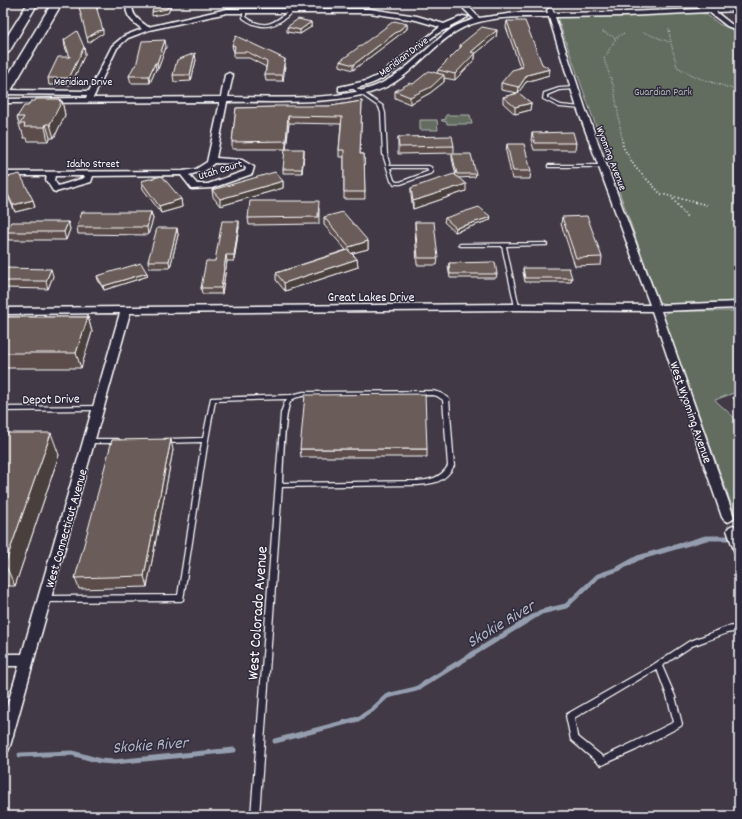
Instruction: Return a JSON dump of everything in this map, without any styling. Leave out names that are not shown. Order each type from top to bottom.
[{"type":"highway","points":[[3,52],[33,3]]},
{"type":"highway","points":[[3,95],[57,3]]},
{"type":"street","points":[[130,3],[129,12],[147,29]]},
{"type":"street","points":[[244,11],[246,3]]},
{"type":"street","points":[[464,3],[466,8],[475,17]]},
{"type":"street","name":"Meridian Drive","points":[[551,13],[739,4]]},
{"type":"street","name":"Meridian Drive","points":[[3,95],[88,100],[225,96],[337,90],[353,87],[382,76],[444,26],[475,17],[698,5],[739,9]]},
{"type":"street","points":[[710,6],[721,21],[739,29]]},
{"type":"street","points":[[88,100],[95,93],[114,47],[126,37],[147,29],[215,13],[244,11],[384,12],[417,18],[455,29]]},
{"type":"street","name":"Wyoming Avenue","points":[[551,13],[581,108],[656,308]]},
{"type":"street","name":"Meridian Drive","points":[[135,92],[319,98],[362,93],[384,85],[398,76],[455,29],[475,17]]},
{"type":"street","points":[[212,160],[229,75]]},
{"type":"street","name":"Meridian Drive","points":[[3,95],[95,93]]},
{"type":"street","name":"Utah Court","points":[[183,173],[195,187],[209,186],[250,172],[250,167],[242,162],[212,160]]},
{"type":"street","name":"Idaho Street","points":[[3,174],[183,173],[202,169],[210,165],[212,160]]},
{"type":"street","points":[[52,174],[50,180],[56,189],[88,180],[90,174]]},
{"type":"street","name":"Great Lakes Drive","points":[[3,312],[516,307],[656,308],[739,305]]},
{"type":"street","name":"West Wyoming Avenue","points":[[656,308],[728,517]]},
{"type":"street","name":"West Connecticut Avenue","points":[[3,746],[126,310]]},
{"type":"street","points":[[732,530],[739,548]]},
{"type":"street","points":[[3,660],[28,660]]},
{"type":"lane","points":[[244,11],[244,17],[247,20],[256,25],[262,26],[275,23],[291,11]]},
{"type":"lane","points":[[353,87],[381,106],[383,113],[385,155],[388,167],[392,180],[394,183],[400,183],[430,172],[429,167],[388,167]]},
{"type":"lane","points":[[575,88],[550,91],[545,94],[545,99],[560,106],[581,108]]},
{"type":"lane","points":[[549,166],[603,166]]},
{"type":"lane","points":[[460,245],[545,244]]},
{"type":"lane","points":[[504,245],[516,307]]},
{"type":"lane","points":[[45,599],[181,598],[205,440],[213,399],[290,397],[303,394],[439,394],[446,399],[451,466],[446,475],[427,482],[279,485]]},
{"type":"lane","name":"West Colorado Avenue","points":[[255,816],[284,413],[287,401],[290,397]]},
{"type":"lane","name":"Depot Drive","points":[[3,409],[99,408]]},
{"type":"lane","points":[[159,441],[205,440]]},
{"type":"lane","points":[[90,441],[128,441]]},
{"type":"lane","points":[[658,664],[671,696],[678,724],[602,761],[574,738],[570,716],[690,644],[727,630],[739,628]]},
{"type":"path","points":[[669,29],[670,42],[673,48],[677,67],[696,77],[739,92]]},
{"type":"path","points":[[603,32],[616,38]]},
{"type":"path","points":[[625,32],[616,38],[604,59],[614,88],[623,147],[635,168],[653,188],[661,194],[672,198],[707,205]]},
{"type":"path","points":[[643,32],[670,42]]},
{"type":"path","points":[[672,198],[681,208],[686,217]]},
{"type":"green space","name":"Guardian Park","points":[[706,14],[719,24],[739,32],[739,302],[666,304],[659,302],[557,17]]},
{"type":"green space","points":[[446,115],[470,115],[472,124],[447,124],[447,122],[441,120],[446,119]]},
{"type":"green space","points":[[420,120],[437,120],[438,130],[420,130]]},
{"type":"green space","points":[[739,311],[739,391],[715,400],[739,422],[739,525],[663,316],[667,312]]},
{"type":"building","points":[[81,3],[97,3],[96,6],[103,30],[98,31],[87,38],[79,7]]},
{"type":"building","points":[[155,3],[170,3],[167,9],[152,12]]},
{"type":"building","points":[[298,19],[311,22],[300,30],[287,27]]},
{"type":"building","points":[[394,21],[407,24],[353,65],[340,61]]},
{"type":"building","points":[[507,21],[525,21],[542,64],[550,69],[527,75],[519,87],[501,83],[512,70],[523,67]]},
{"type":"building","points":[[482,27],[497,30],[471,52],[475,53],[455,74],[438,70],[462,46],[460,45]]},
{"type":"building","points":[[77,31],[84,47],[69,78],[48,78],[58,57],[70,57],[64,40]]},
{"type":"building","points":[[236,36],[285,59],[282,75],[265,75],[267,62],[248,52],[234,52],[235,46],[232,45]]},
{"type":"building","points":[[165,40],[157,63],[155,63],[149,76],[129,76],[134,66],[136,66],[142,41]]},
{"type":"building","points":[[195,53],[190,75],[173,75],[177,60]]},
{"type":"building","points":[[429,71],[444,75],[431,87],[410,97],[395,91],[410,83],[413,84]]},
{"type":"building","points":[[519,93],[531,103],[515,107],[503,97]]},
{"type":"building","points":[[36,99],[60,99],[59,101],[62,101],[50,124],[46,124],[45,127],[24,127],[25,124],[20,124],[24,117],[17,117],[24,106],[28,106],[31,101],[35,101]]},
{"type":"building","points":[[362,101],[360,154],[364,154],[365,192],[344,192],[344,150],[339,150],[342,117],[288,116],[286,141],[232,142],[236,108],[331,106]]},
{"type":"building","points":[[573,132],[576,143],[535,143],[532,133]]},
{"type":"building","points":[[452,136],[454,146],[399,147],[398,137]]},
{"type":"building","points":[[507,144],[524,144],[531,171],[513,171]]},
{"type":"building","points":[[285,149],[304,149],[302,169],[283,169]]},
{"type":"building","points":[[452,154],[471,154],[476,174],[457,174]]},
{"type":"building","points":[[275,172],[283,181],[220,199],[212,190]]},
{"type":"building","points":[[20,174],[33,200],[13,205],[3,184],[3,178]]},
{"type":"building","points":[[454,174],[466,184],[413,201],[411,188]]},
{"type":"building","points":[[162,176],[181,199],[159,206],[141,181]]},
{"type":"building","points":[[250,201],[319,201],[318,217],[248,218]]},
{"type":"building","points":[[479,207],[491,217],[456,228],[445,218]]},
{"type":"building","points":[[82,212],[151,212],[147,227],[77,227]]},
{"type":"building","points":[[343,212],[368,241],[349,247],[324,217]]},
{"type":"building","points":[[587,216],[602,257],[576,258],[562,217]]},
{"type":"building","points":[[222,221],[239,221],[234,255],[226,255],[221,288],[201,288],[206,261],[215,261]]},
{"type":"building","points":[[11,222],[68,222],[64,232],[6,232]]},
{"type":"building","points":[[415,222],[434,222],[438,258],[418,258]]},
{"type":"building","points":[[157,228],[177,228],[169,261],[148,261]]},
{"type":"building","points":[[348,250],[357,259],[284,283],[276,273]]},
{"type":"building","points":[[495,262],[497,274],[450,274],[449,263]]},
{"type":"building","points":[[141,263],[147,273],[103,286],[97,276]]},
{"type":"building","points":[[3,268],[51,269],[46,281],[3,281]]},
{"type":"building","points":[[523,268],[569,268],[572,278],[525,278]]},
{"type":"building","points":[[3,317],[88,317],[76,353],[3,353]]},
{"type":"building","points":[[425,394],[427,449],[300,449],[305,395]]},
{"type":"building","points":[[3,433],[51,433],[5,564],[3,564]]},
{"type":"building","points":[[171,439],[144,576],[75,578],[112,440]]},
{"type":"waterway","name":"Skokie River","points":[[275,741],[358,719],[372,710],[387,696],[416,689],[541,612],[566,606],[598,576],[618,569],[638,558],[706,538],[739,538]]},
{"type":"waterway","name":"Skokie River","points":[[20,755],[72,753],[100,761],[114,762],[234,750]]}]
